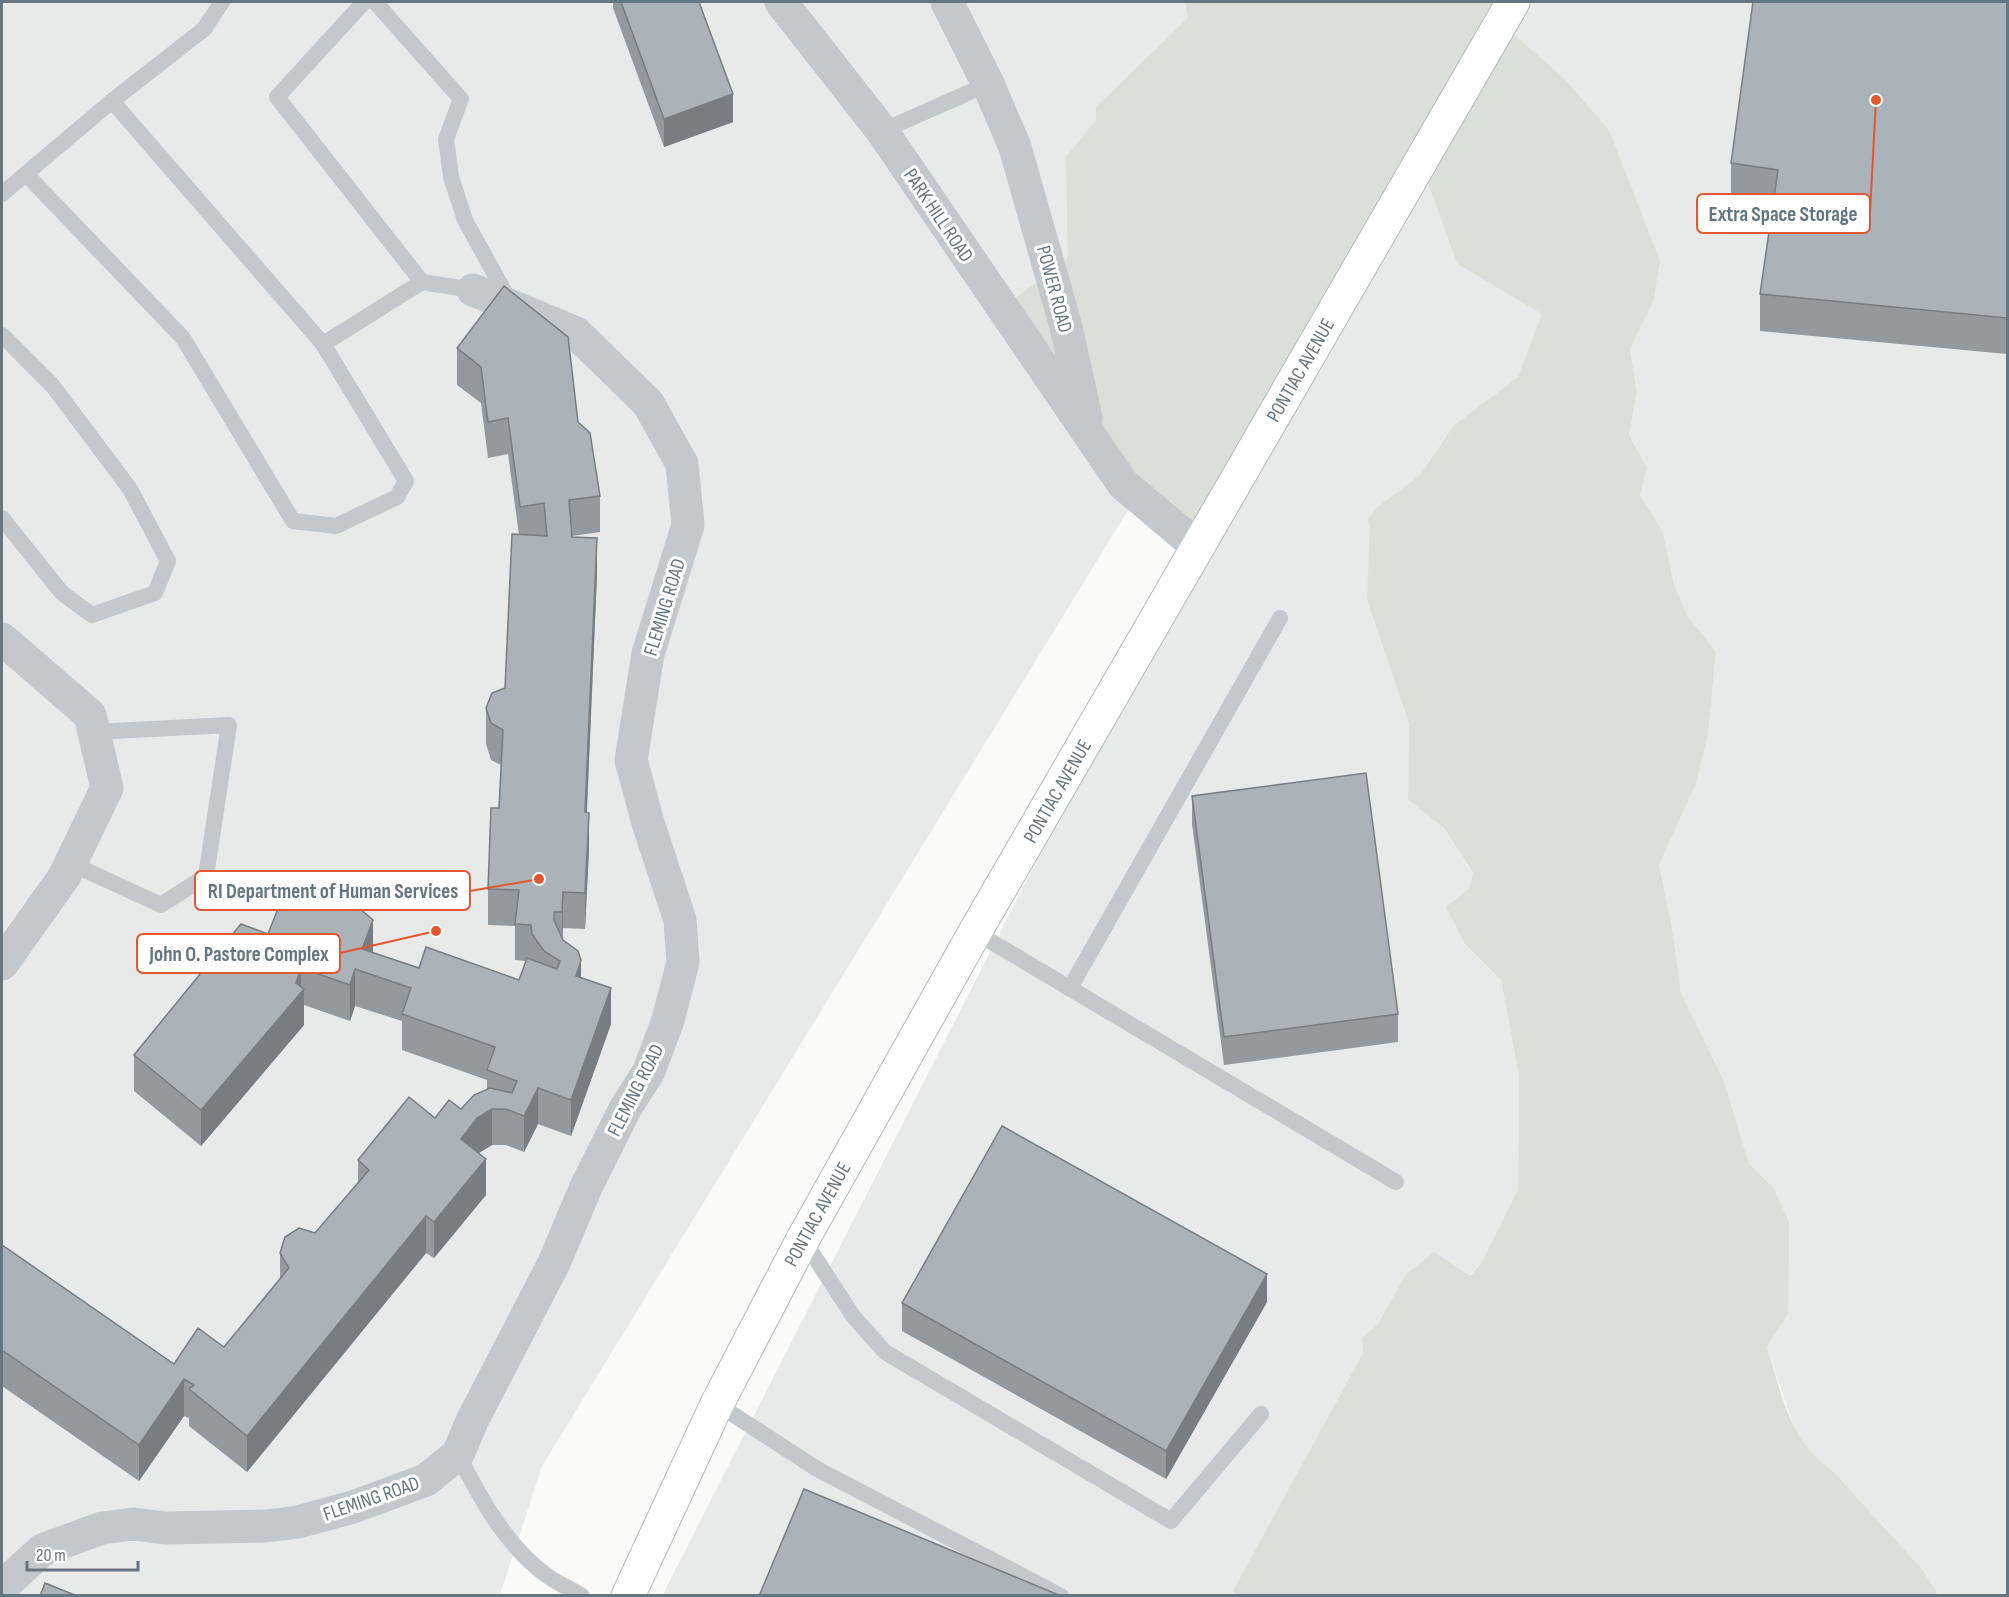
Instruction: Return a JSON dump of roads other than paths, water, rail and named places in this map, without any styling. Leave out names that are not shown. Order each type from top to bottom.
[{"type":"main road","name":"PONTIAC AVENUE","points":[[628,1596],[717,1404],[803,1239],[975,932],[1513,2]]},
{"type":"street","name":"PARK HILL ROAD","points":[[781,2],[882,131],[1089,434]]},
{"type":"street","name":"POWER ROAD","points":[[947,2],[988,84],[1015,147],[1066,327],[1089,434],[1123,484],[1198,547]]},
{"type":"street","name":"FLEMING ROAD","points":[[2,1587],[42,1550],[102,1528],[134,1524],[165,1528],[266,1526],[298,1522],[353,1507],[426,1480],[458,1454],[554,1263],[586,1186],[625,1109],[649,1071],[668,1020],[683,962],[680,920],[648,823],[631,760],[648,654],[688,525],[682,464],[648,404],[576,333],[473,290]]},
{"type":"street","points":[[2,639],[90,715],[107,788],[70,863],[2,964]]},
{"type":"lane","points":[[2,194],[112,101],[204,29],[222,2]]},
{"type":"lane","points":[[364,2],[278,97],[422,282]]},
{"type":"lane","points":[[375,2],[461,99],[446,139],[451,177],[465,220],[512,307]]},
{"type":"lane","points":[[882,131],[988,84]]},
{"type":"lane","points":[[26,174],[183,338],[293,521],[336,526],[397,497],[406,481],[323,344],[112,101]]},
{"type":"lane","points":[[323,344],[422,282],[473,290]]},
{"type":"lane","points":[[2,335],[52,385],[130,489],[168,561],[155,593],[92,615],[62,593],[2,518]]},
{"type":"lane","points":[[1070,988],[1280,618]]},
{"type":"lane","points":[[70,863],[161,904],[206,876],[229,725],[94,732]]},
{"type":"lane","points":[[975,932],[1396,1182]]},
{"type":"lane","points":[[803,1239],[853,1316],[885,1352],[1171,1521],[1261,1414]]},
{"type":"lane","points":[[717,1404],[817,1469],[1061,1596]]},
{"type":"lane","points":[[458,1454],[491,1514],[512,1541],[548,1576],[582,1596]]},
{"type":"place","name":"Extra Space Storage","points":[[1876,100]]},
{"type":"place","name":"RI Department of Human Services","points":[[539,879]]},
{"type":"place","name":"John O. Pastore Complex","points":[[436,931]]}]
